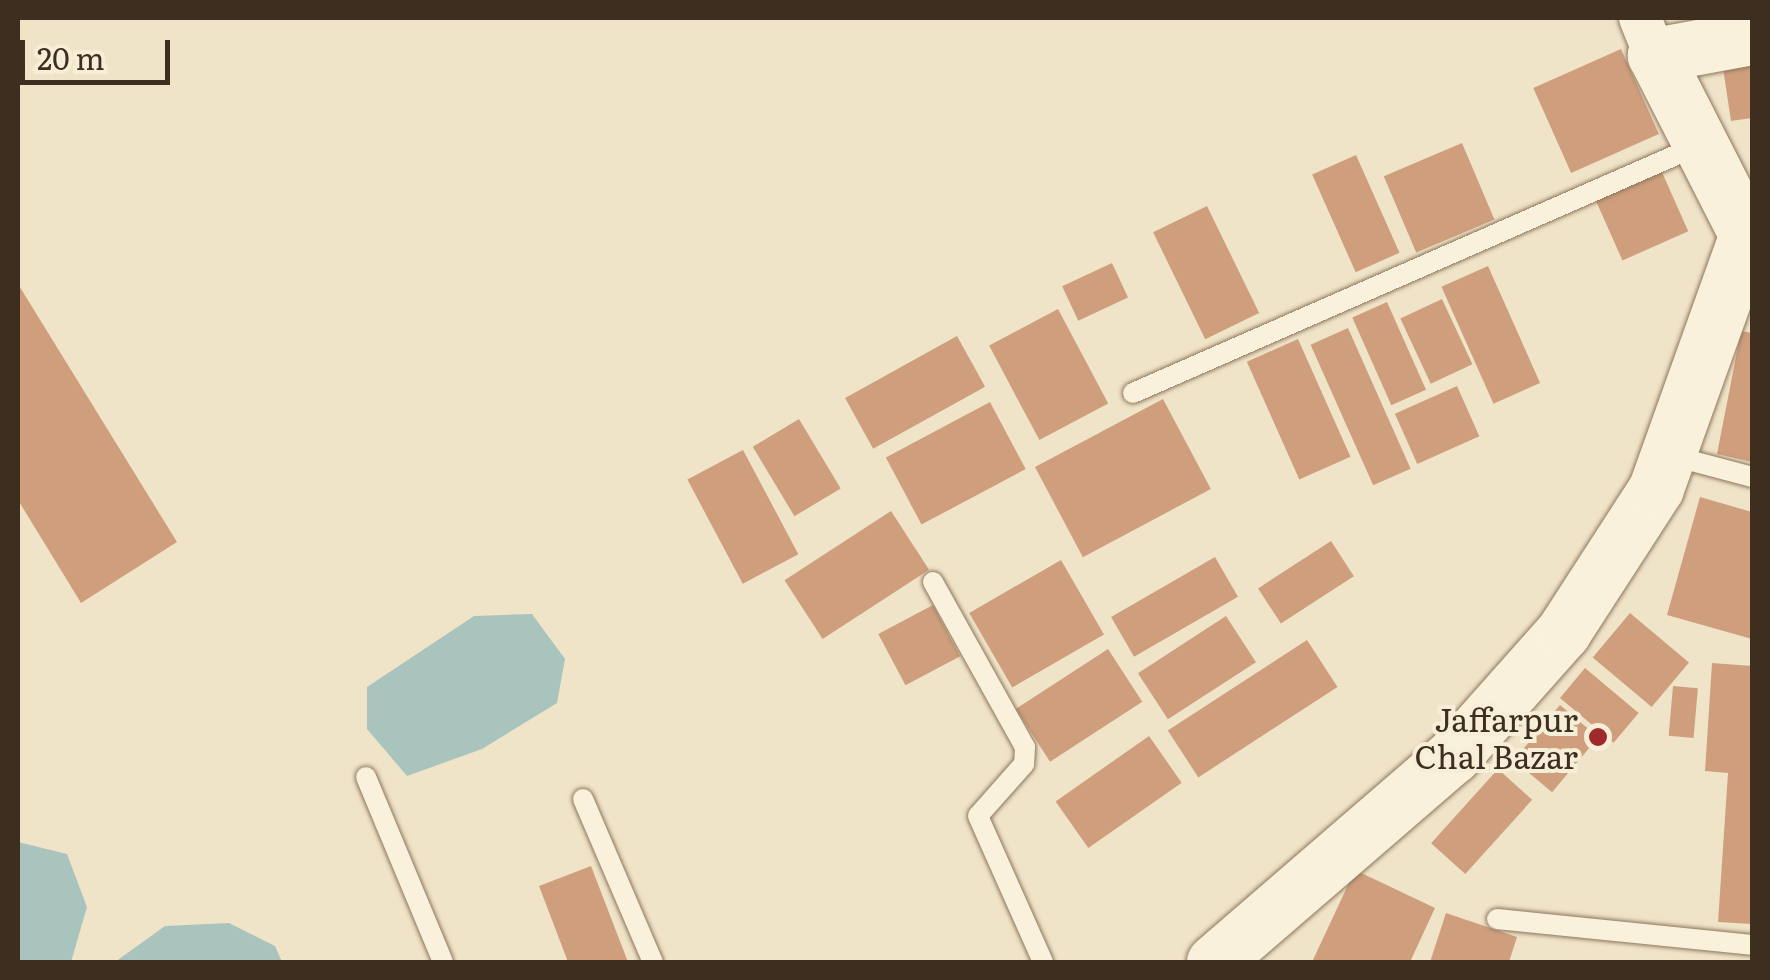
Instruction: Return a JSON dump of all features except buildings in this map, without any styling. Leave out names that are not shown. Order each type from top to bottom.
[{"type":"street","points":[[1214,962],[1453,756],[1563,632],[1656,488],[1749,241],[1648,36],[1752,37]]},
{"type":"lane","points":[[1133,393],[1702,144]]},
{"type":"lane","points":[[1667,454],[1752,477]]},
{"type":"lane","points":[[933,582],[1025,747],[1024,764],[978,816],[1043,962]]},
{"type":"lane","points":[[366,777],[442,962]]},
{"type":"lane","points":[[583,799],[653,962]]},
{"type":"lane","points":[[1497,918],[1752,946]]},
{"type":"water","points":[[532,614],[565,659],[557,703],[482,749],[407,776],[367,729],[367,687],[474,616]]},
{"type":"water","points":[[18,842],[67,854],[87,907],[71,962],[18,962]]},
{"type":"water","points":[[229,923],[275,946],[282,962],[115,962],[165,926]]},
{"type":"place","name":"Jaffarpur Chal Bazar","points":[[1598,737]]}]
